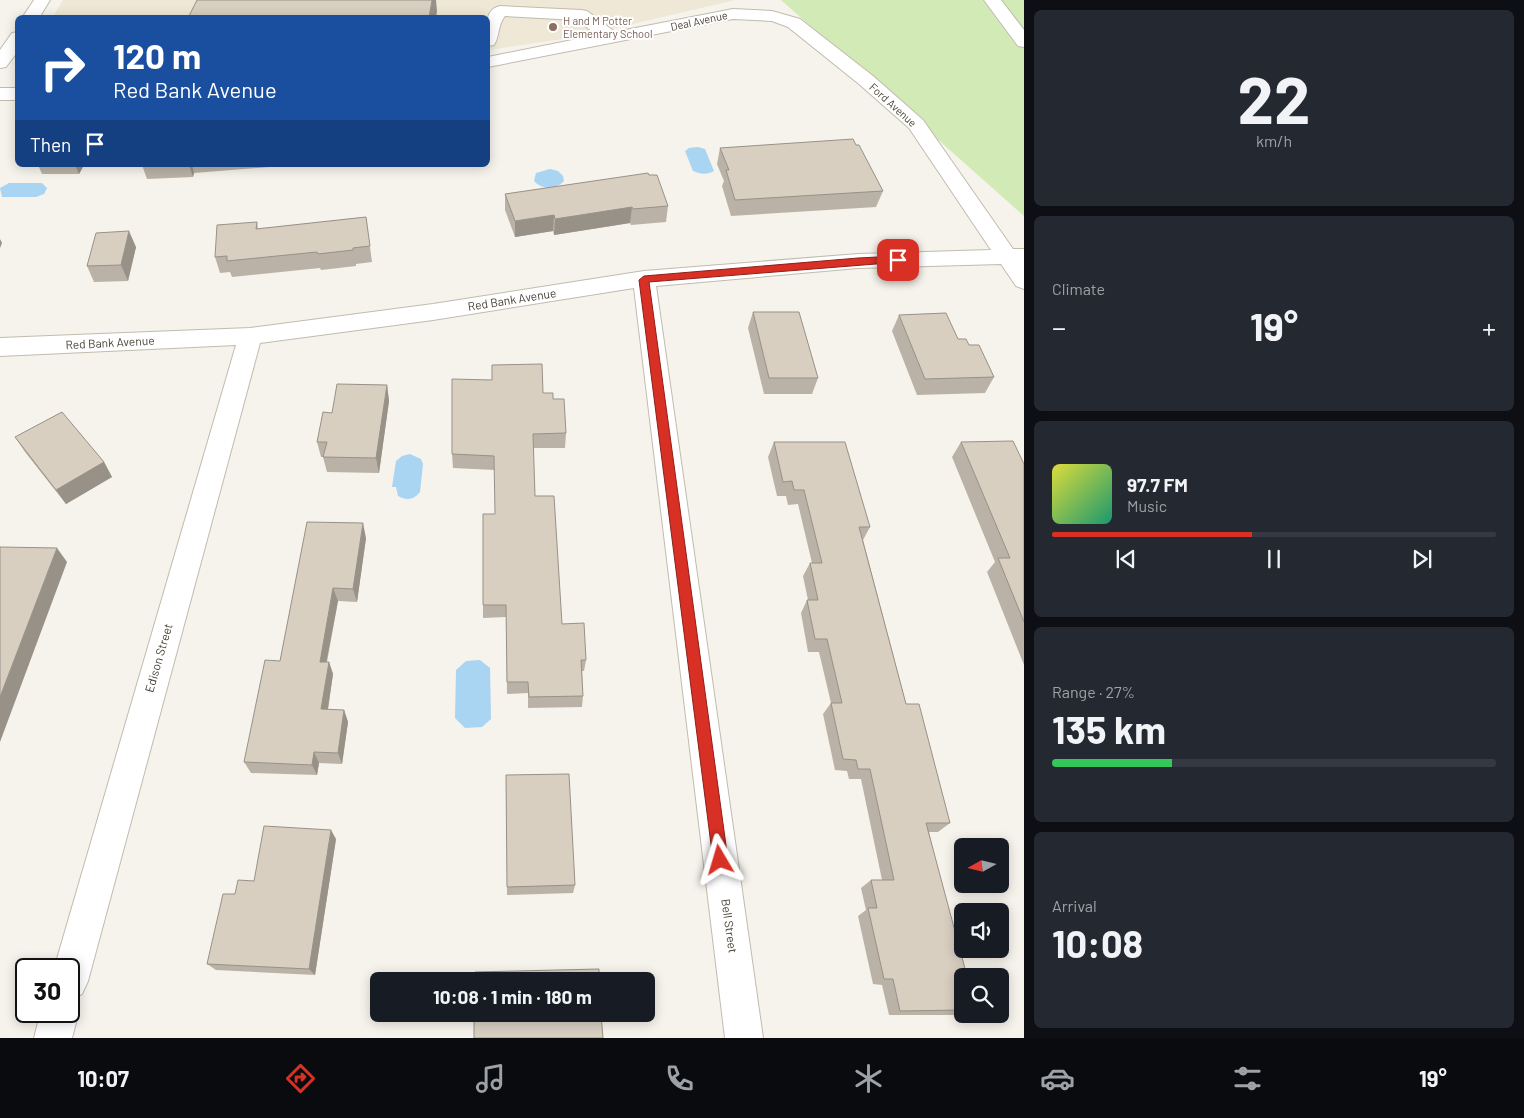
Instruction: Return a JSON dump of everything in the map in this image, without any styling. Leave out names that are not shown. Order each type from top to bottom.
[{"type":"street","points":[[32,15],[42,0]]},
{"type":"street","points":[[992,0],[1024,42]]},
{"type":"street","points":[[490,29],[491,23],[500,12],[581,15],[613,38]]},
{"type":"street","name":"Deal Avenue","points":[[490,62],[733,14],[764,14]]},
{"type":"street","name":"Ford Avenue","points":[[764,14],[781,17],[794,23],[866,80],[916,124],[1016,256],[1024,281]]},
{"type":"street","points":[[0,63],[15,41]]},
{"type":"street","points":[[0,94],[15,94]]},
{"type":"street","name":"Red Bank Avenue","points":[[0,347],[250,336],[433,312],[644,280],[858,261],[1016,256]]},
{"type":"street","name":"Bell Street","points":[[644,280],[744,1038]]},
{"type":"street","name":"Edison Street","points":[[75,958],[250,336]]},
{"type":"street","points":[[53,1038],[57,1023]]},
{"type":"shaded area","name":"H and M Potter Elementary School","points":[[63,0],[735,0],[577,37],[490,50],[490,15],[54,15]]},
{"type":"green space","points":[[781,0],[1024,0],[1024,216]]},
{"type":"water","points":[[698,147],[705,149],[714,171],[704,174],[693,171],[685,151],[689,148]]},
{"type":"water","points":[[550,169],[558,171],[563,176],[564,181],[561,184],[549,188],[541,186],[534,181],[536,173]]},
{"type":"water","points":[[9,183],[42,183],[47,188],[44,194],[36,197],[2,197],[0,188]]},
{"type":"water","points":[[410,454],[421,459],[423,464],[420,492],[413,498],[404,499],[398,496],[396,487],[392,487],[396,461],[402,456]]},
{"type":"water","points":[[480,660],[490,668],[491,719],[482,727],[465,728],[455,718],[456,670],[466,661]]},
{"type":"building","points":[[197,0],[432,0],[430,15],[190,15]]},
{"type":"building","points":[[853,139],[856,145],[859,145],[883,191],[735,200],[726,170],[729,170],[720,148]]},
{"type":"building","points":[[648,173],[649,175],[657,175],[668,206],[633,209],[632,207],[555,219],[554,215],[515,221],[505,194]]},
{"type":"building","points":[[366,217],[370,246],[318,254],[317,252],[227,261],[227,256],[215,257],[217,225],[257,222],[256,229]]},
{"type":"building","points":[[129,231],[121,265],[87,266],[96,233]]},
{"type":"building","points":[[753,312],[799,312],[818,378],[769,378]]},
{"type":"building","points":[[946,313],[958,339],[966,339],[969,345],[979,345],[994,377],[925,379],[899,315]]},
{"type":"building","points":[[542,364],[543,393],[553,393],[553,399],[564,399],[566,433],[533,434],[535,496],[554,496],[562,624],[584,623],[586,660],[581,660],[583,696],[529,697],[528,682],[507,682],[506,605],[483,605],[483,514],[495,514],[494,456],[452,454],[452,379],[492,380],[492,365]]},
{"type":"building","points":[[337,384],[387,385],[376,458],[323,457],[327,442],[317,442],[323,412],[332,413]]},
{"type":"building","points":[[62,412],[104,462],[56,490],[15,437]]},
{"type":"building","points":[[1013,441],[1024,464],[1024,622],[998,558],[1010,558],[961,442]]},
{"type":"building","points":[[774,442],[845,442],[870,527],[859,527],[906,704],[919,704],[950,823],[926,823],[954,927],[954,958],[962,958],[965,968],[954,968],[954,1010],[900,1011],[893,979],[884,979],[868,908],[877,908],[871,880],[894,880],[870,769],[858,769],[856,760],[843,759],[831,703],[842,703],[827,639],[815,639],[807,600],[818,600],[810,563],[822,563],[804,490],[794,490],[792,481],[783,482]]},
{"type":"building","points":[[307,522],[363,523],[353,589],[333,588],[320,662],[329,662],[321,709],[344,710],[338,753],[314,752],[312,765],[244,762],[265,660],[280,661]]},
{"type":"building","points":[[0,547],[57,548],[0,697]]},
{"type":"building","points":[[569,774],[575,885],[507,887],[506,775]]},
{"type":"building","points":[[264,826],[331,830],[309,969],[207,964],[223,894],[235,894],[238,880],[254,881]]},
{"type":"building","points":[[599,969],[599,972],[475,972]]},
{"type":"building","points":[[474,1022],[602,1022],[603,1038],[474,1038]]},
{"type":"place","name":"H and M Potter Elementary School","points":[[553,27]]},
{"type":"route","points":[[720,860],[644,280],[858,261],[898,260]]}]
